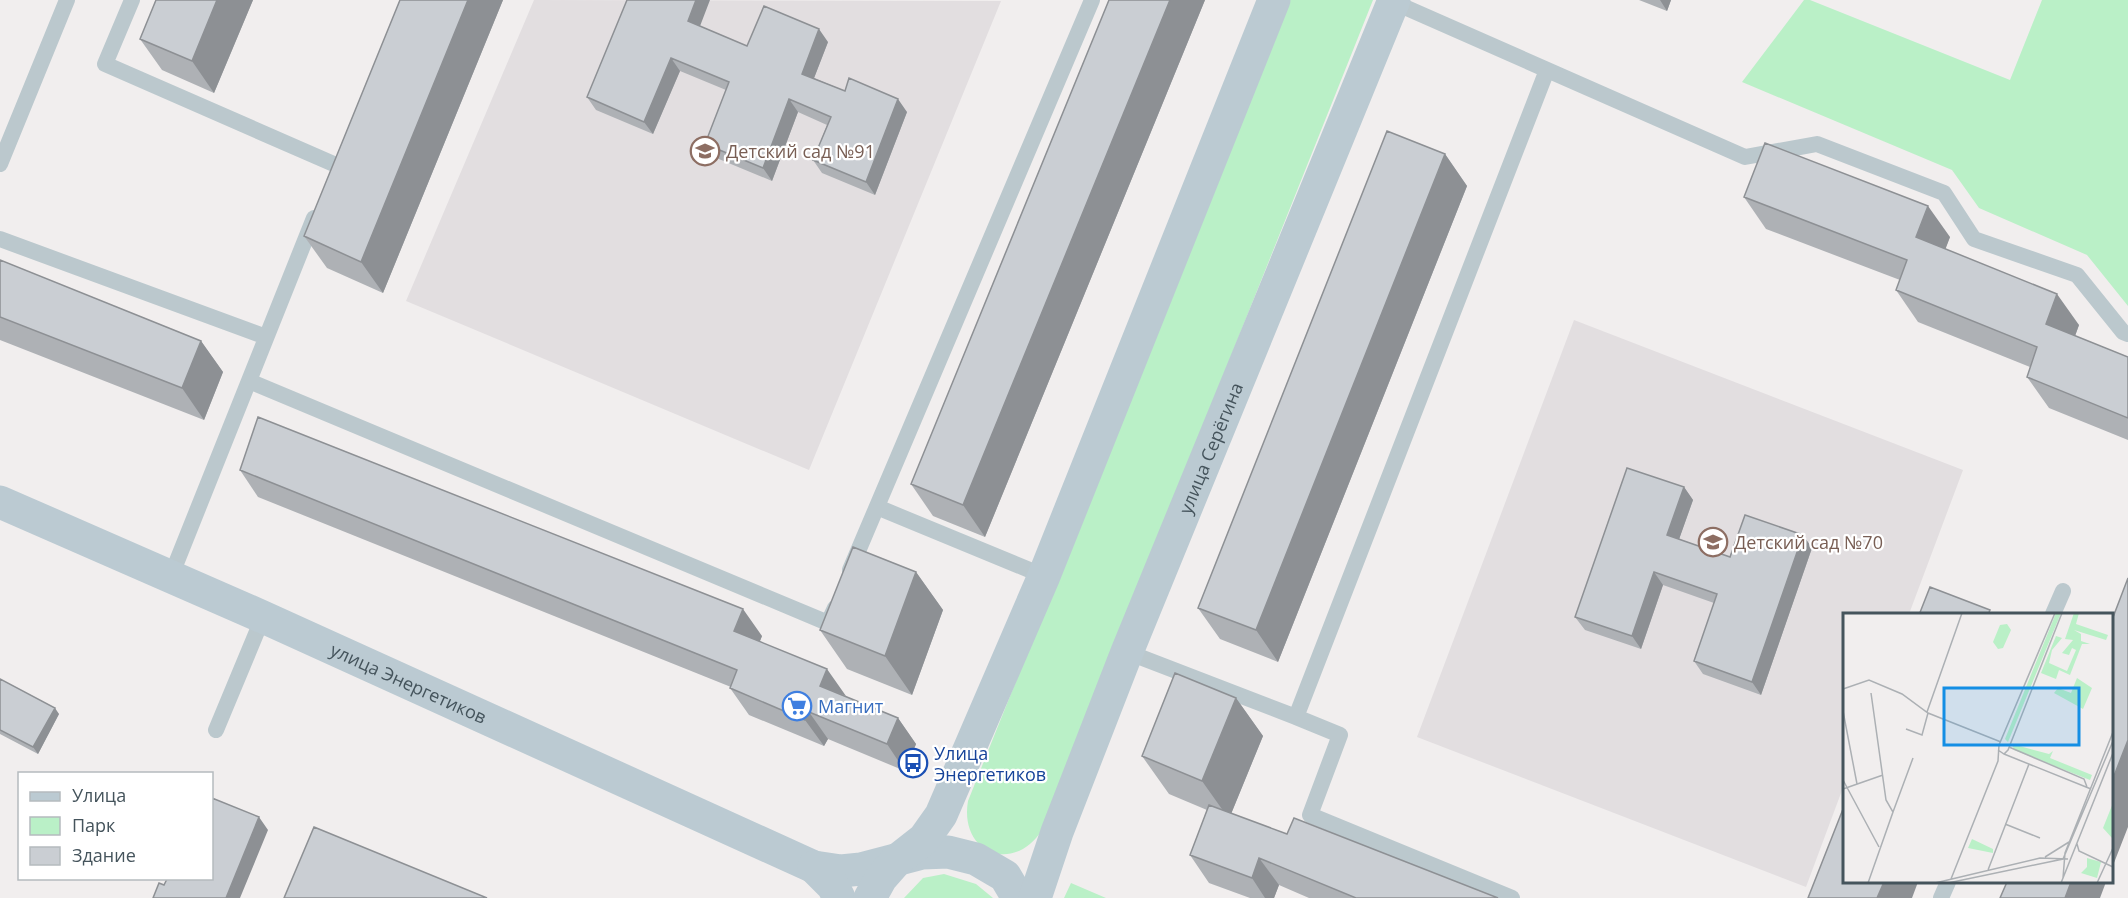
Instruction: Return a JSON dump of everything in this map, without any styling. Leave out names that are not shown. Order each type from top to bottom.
[{"type":"main road","points":[[870,898],[881,878],[896,861],[924,839],[941,815],[1044,576],[1274,0]]},
{"type":"main road","name":"улица Серёгина","points":[[1035,898],[1057,832],[1128,652],[1393,1]]},
{"type":"main road","name":"улица Энергетиков","points":[[0,502],[263,617],[814,867]]},
{"type":"main road","points":[[814,867],[841,871],[896,861],[922,853],[948,852],[976,859],[1005,876],[1018,898]]},
{"type":"main road","points":[[814,867],[833,886],[839,898]]},
{"type":"lane","points":[[0,164],[67,0]]},
{"type":"lane","points":[[132,0],[105,64],[336,165]]},
{"type":"lane","points":[[249,381],[828,623],[1092,0]]},
{"type":"lane","points":[[1393,1],[1744,157],[1817,144],[1944,193],[1974,239],[2077,275],[2123,332],[2128,334]]},
{"type":"lane","points":[[1296,717],[1547,70]]},
{"type":"lane","points":[[171,576],[318,208]]},
{"type":"lane","points":[[0,239],[266,337]]},
{"type":"lane","points":[[877,507],[1044,576]]},
{"type":"lane","points":[[2054,613],[2063,591]]},
{"type":"lane","points":[[216,730],[263,617]]},
{"type":"lane","points":[[1128,652],[1340,735],[1310,815],[1512,898]]},
{"type":"lane","points":[[1941,898],[1948,883]]},
{"type":"shaded area","name":"Детский сад №91","points":[[534,0],[1001,1],[809,470],[406,301]]},
{"type":"shaded area","name":"Детский сад №70","points":[[1574,320],[1963,470],[1909,613],[1843,613],[1843,788],[1806,887],[1417,737]]},
{"type":"green space","points":[[1289,0],[1373,0],[1042,830],[1030,844],[1017,852],[1003,854],[991,852],[980,845],[972,834],[967,819],[968,801]]},
{"type":"green space","points":[[1804,0],[1810,0],[2010,80],[2042,0],[2128,0],[2128,306],[2087,255],[1979,208],[1952,170],[1742,82]]},
{"type":"green space","points":[[944,874],[976,884],[993,898],[904,898],[923,878]]},
{"type":"green space","points":[[1071,883],[1106,898],[1064,898]]},
{"type":"building","points":[[156,0],[217,0],[192,61],[140,39]]},
{"type":"building","points":[[400,0],[468,0],[361,262],[304,236]]},
{"type":"building","points":[[627,0],[696,0],[688,21],[747,46],[764,6],[819,29],[802,74],[845,91],[849,78],[898,99],[866,182],[813,160],[831,117],[789,99],[763,168],[705,144],[729,82],[671,58],[644,122],[587,97]]},
{"type":"building","points":[[1109,0],[1170,0],[963,505],[911,484]]},
{"type":"building","points":[[1387,131],[1445,154],[1256,630],[1198,608]]},
{"type":"building","points":[[1765,143],[1928,206],[1916,237],[2057,294],[2046,324],[2128,357],[2128,418],[2027,377],[2037,347],[1896,290],[1907,260],[1744,197]]},
{"type":"building","points":[[0,260],[201,341],[182,388],[0,317]]},
{"type":"building","points":[[258,417],[743,609],[734,631],[827,669],[820,686],[898,718],[887,744],[809,712],[805,720],[730,688],[737,670],[240,470]]},
{"type":"building","points":[[1627,468],[1684,487],[1667,535],[1730,557],[1745,515],[1803,535],[1752,682],[1694,661],[1717,594],[1654,572],[1632,636],[1575,617]]},
{"type":"building","points":[[853,547],[916,572],[885,656],[820,630]]},
{"type":"building","points":[[2128,578],[2128,740],[2113,778],[2113,617]]},
{"type":"building","points":[[1930,587],[1990,610],[1989,613],[1920,613]]},
{"type":"building","points":[[1175,673],[1236,698],[1202,781],[1142,756]]},
{"type":"building","points":[[0,679],[55,708],[33,747],[0,730]]},
{"type":"building","points":[[213,798],[259,817],[226,898],[153,898],[159,883],[164,885],[166,880],[213,880]]},
{"type":"building","points":[[1209,805],[1287,834],[1294,818],[1498,898],[1356,898],[1259,858],[1252,878],[1190,855]]},
{"type":"building","points":[[1843,809],[1843,883],[1884,883],[1877,898],[1808,898]]},
{"type":"building","points":[[314,827],[487,898],[284,898]]},
{"type":"building","points":[[2007,883],[2071,883],[2065,898],[2000,898]]},
{"type":"place","name":"Детский сад №91","points":[[705,151]]},
{"type":"place","name":"Детский сад №70","points":[[1713,542]]},
{"type":"place","name":"Магнит","points":[[797,706]]},
{"type":"place","name":"Улица Энергетиков","points":[[913,763]]}]
